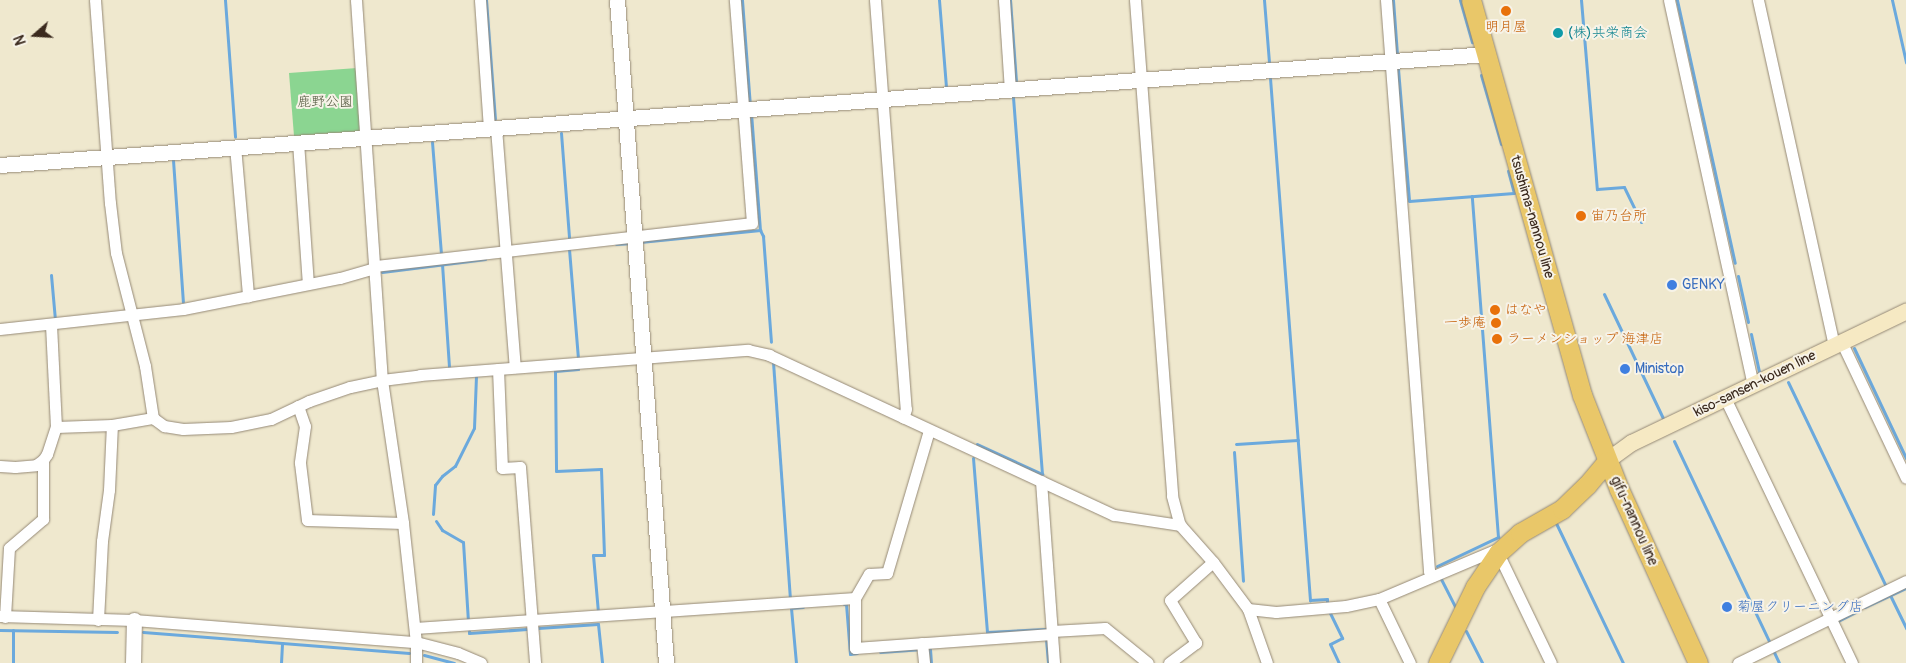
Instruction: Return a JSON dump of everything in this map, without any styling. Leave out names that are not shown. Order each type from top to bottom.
[{"type":"main road","name":"tsushima-nannou line","points":[[1471,0],[1582,395],[1607,461]]},
{"type":"main road","name":"kiso-sansen-kouen line","points":[[1607,461],[1632,443],[1906,312]]},
{"type":"main road","name":"gifu-nannou line","points":[[1438,663],[1475,587],[1502,550],[1520,533],[1562,508],[1587,485],[1607,461],[1698,663]]},
{"type":"street","points":[[95,0],[116,253],[145,366],[153,418],[164,426],[183,430],[231,427],[271,419],[298,406],[350,387],[382,380],[515,367],[748,350],[769,355],[1114,515],[1180,525]]},
{"type":"street","points":[[356,0],[382,380],[403,524],[415,628],[416,663]]},
{"type":"street","points":[[480,0],[506,256],[515,367]]},
{"type":"street","points":[[617,0],[666,663]]},
{"type":"street","points":[[0,329],[182,309],[308,284],[375,267],[506,256],[634,241],[752,223],[748,109],[735,0]]},
{"type":"street","points":[[875,0],[906,409],[903,418]]},
{"type":"street","points":[[1004,0],[1010,90]]},
{"type":"street","points":[[1135,0],[1172,496],[1180,525],[1213,562],[1248,609],[1267,663]]},
{"type":"street","points":[[1386,0],[1429,571],[1432,576]]},
{"type":"street","points":[[1669,0],[1753,384]]},
{"type":"street","points":[[1758,0],[1838,344],[1906,478]]},
{"type":"street","points":[[0,165],[1486,54]]},
{"type":"street","points":[[298,142],[308,284]]},
{"type":"street","points":[[235,146],[248,296]]},
{"type":"street","points":[[51,324],[56,427],[44,460],[43,519],[10,548],[3,616],[134,620],[416,642],[458,653],[481,663]]},
{"type":"street","points":[[498,369],[502,468],[520,468],[535,663]]},
{"type":"street","points":[[1725,398],[1852,663]]},
{"type":"street","points":[[298,406],[305,426],[300,463],[307,520],[403,524]]},
{"type":"street","points":[[56,427],[112,425],[153,418]]},
{"type":"street","points":[[98,620],[102,541],[109,490],[112,425]]},
{"type":"street","points":[[928,430],[887,573],[869,574],[855,598],[855,648],[1105,628],[1148,663]]},
{"type":"street","points":[[0,466],[15,467],[36,464],[44,460]]},
{"type":"street","points":[[1041,481],[1054,663]]},
{"type":"street","points":[[1248,609],[1276,612],[1346,606],[1379,599],[1432,576],[1502,550],[1551,663]]},
{"type":"street","points":[[1169,663],[1196,643],[1170,600],[1213,562]]},
{"type":"street","points":[[1738,663],[1906,581]]},
{"type":"street","points":[[415,628],[855,598]]},
{"type":"street","points":[[1379,599],[1410,663]]},
{"type":"street","points":[[133,663],[134,620]]},
{"type":"street","points":[[922,643],[924,663]]},
{"type":"green space","name":"鹿野公園","points":[[357,68],[361,131],[294,136],[289,73]]},
{"type":"waterway","points":[[225,0],[235,137]]},
{"type":"waterway","points":[[486,0],[495,119]]},
{"type":"waterway","points":[[742,0],[750,106]]},
{"type":"waterway","points":[[939,0],[946,87]]},
{"type":"waterway","points":[[1010,0],[1016,82]]},
{"type":"waterway","points":[[1264,0],[1269,62]]},
{"type":"waterway","points":[[1393,0],[1397,55]]},
{"type":"waterway","points":[[1460,0],[1472,42]]},
{"type":"waterway","points":[[1581,0],[1597,189],[1624,187],[1641,222]]},
{"type":"waterway","points":[[1677,0],[1735,263]]},
{"type":"waterway","points":[[1892,0],[1906,62]]},
{"type":"waterway","points":[[1398,69],[1409,201],[1514,193],[1508,171]]},
{"type":"waterway","points":[[1481,75],[1501,144]]},
{"type":"waterway","points":[[1270,78],[1310,600],[1327,599],[1327,602]]},
{"type":"waterway","points":[[977,444],[1042,474],[1013,96]]},
{"type":"waterway","points":[[640,242],[760,230],[751,114]]},
{"type":"waterway","points":[[561,133],[569,238]]},
{"type":"waterway","points":[[432,142],[441,255]]},
{"type":"waterway","points":[[173,160],[183,302]]},
{"type":"waterway","points":[[1437,566],[1498,537],[1472,196]]},
{"type":"waterway","points":[[760,230],[763,236],[771,342]]},
{"type":"waterway","points":[[616,244],[632,243]]},
{"type":"waterway","points":[[569,249],[578,358]]},
{"type":"waterway","points":[[382,272],[485,259]]},
{"type":"waterway","points":[[442,264],[449,367]]},
{"type":"waterway","points":[[51,275],[55,320]]},
{"type":"waterway","points":[[1738,276],[1748,322]]},
{"type":"waterway","points":[[1604,294],[1663,418]]},
{"type":"waterway","points":[[1751,334],[1759,371]]},
{"type":"waterway","points":[[1854,348],[1906,458]]},
{"type":"waterway","points":[[773,362],[790,598]]},
{"type":"waterway","points":[[578,366],[578,369],[555,371],[556,471],[601,469],[604,555],[593,555],[598,612]]},
{"type":"waterway","points":[[433,514],[435,485],[442,476],[455,466],[474,428],[476,375]]},
{"type":"waterway","points":[[1788,382],[1886,587]]},
{"type":"waterway","points":[[1236,444],[1298,440]]},
{"type":"waterway","points":[[1674,441],[1770,643]]},
{"type":"waterway","points":[[1234,452],[1243,581]]},
{"type":"waterway","points":[[973,458],[987,632],[1045,629]]},
{"type":"waterway","points":[[436,521],[442,530],[463,542],[468,622]]},
{"type":"waterway","points":[[1555,521],[1623,663]]},
{"type":"waterway","points":[[1441,579],[1455,607]]},
{"type":"waterway","points":[[1865,607],[1906,588]]},
{"type":"waterway","points":[[1890,595],[1906,628]]},
{"type":"waterway","points":[[844,604],[846,604],[850,654],[857,653]]},
{"type":"waterway","points":[[796,663],[791,608],[803,607]]},
{"type":"waterway","points":[[1836,622],[1856,612]]},
{"type":"waterway","points":[[1330,613],[1342,638],[1330,644],[1339,663]]},
{"type":"waterway","points":[[598,624],[602,663]]},
{"type":"waterway","points":[[538,628],[598,624]]},
{"type":"waterway","points":[[469,631],[469,633],[527,629]]},
{"type":"waterway","points":[[0,630],[117,632]]},
{"type":"waterway","points":[[13,630],[13,663]]},
{"type":"waterway","points":[[1466,631],[1482,663]]},
{"type":"waterway","points":[[143,632],[409,653]]},
{"type":"waterway","points":[[1046,639],[1048,663]]},
{"type":"waterway","points":[[281,663],[282,643]]},
{"type":"waterway","points":[[880,652],[919,649]]},
{"type":"waterway","points":[[930,649],[931,663]]},
{"type":"waterway","points":[[1773,650],[1779,663]]},
{"type":"waterway","points":[[424,655],[454,663]]},
{"type":"place","name":"明月屋","points":[[1506,11]]},
{"type":"place","name":"(株)共栄商会","points":[[1558,33]]},
{"type":"place","name":"宙乃台所","points":[[1581,216]]},
{"type":"place","name":"GENKY","points":[[1672,285]]},
{"type":"place","name":"はなや","points":[[1495,310]]},
{"type":"place","name":"一歩庵","points":[[1496,323]]},
{"type":"place","name":"ラーメンショップ 海津店","points":[[1497,339]]},
{"type":"place","name":"Ministop","points":[[1625,369]]},
{"type":"place","name":"菊屋クリーニング店","points":[[1727,607]]}]
